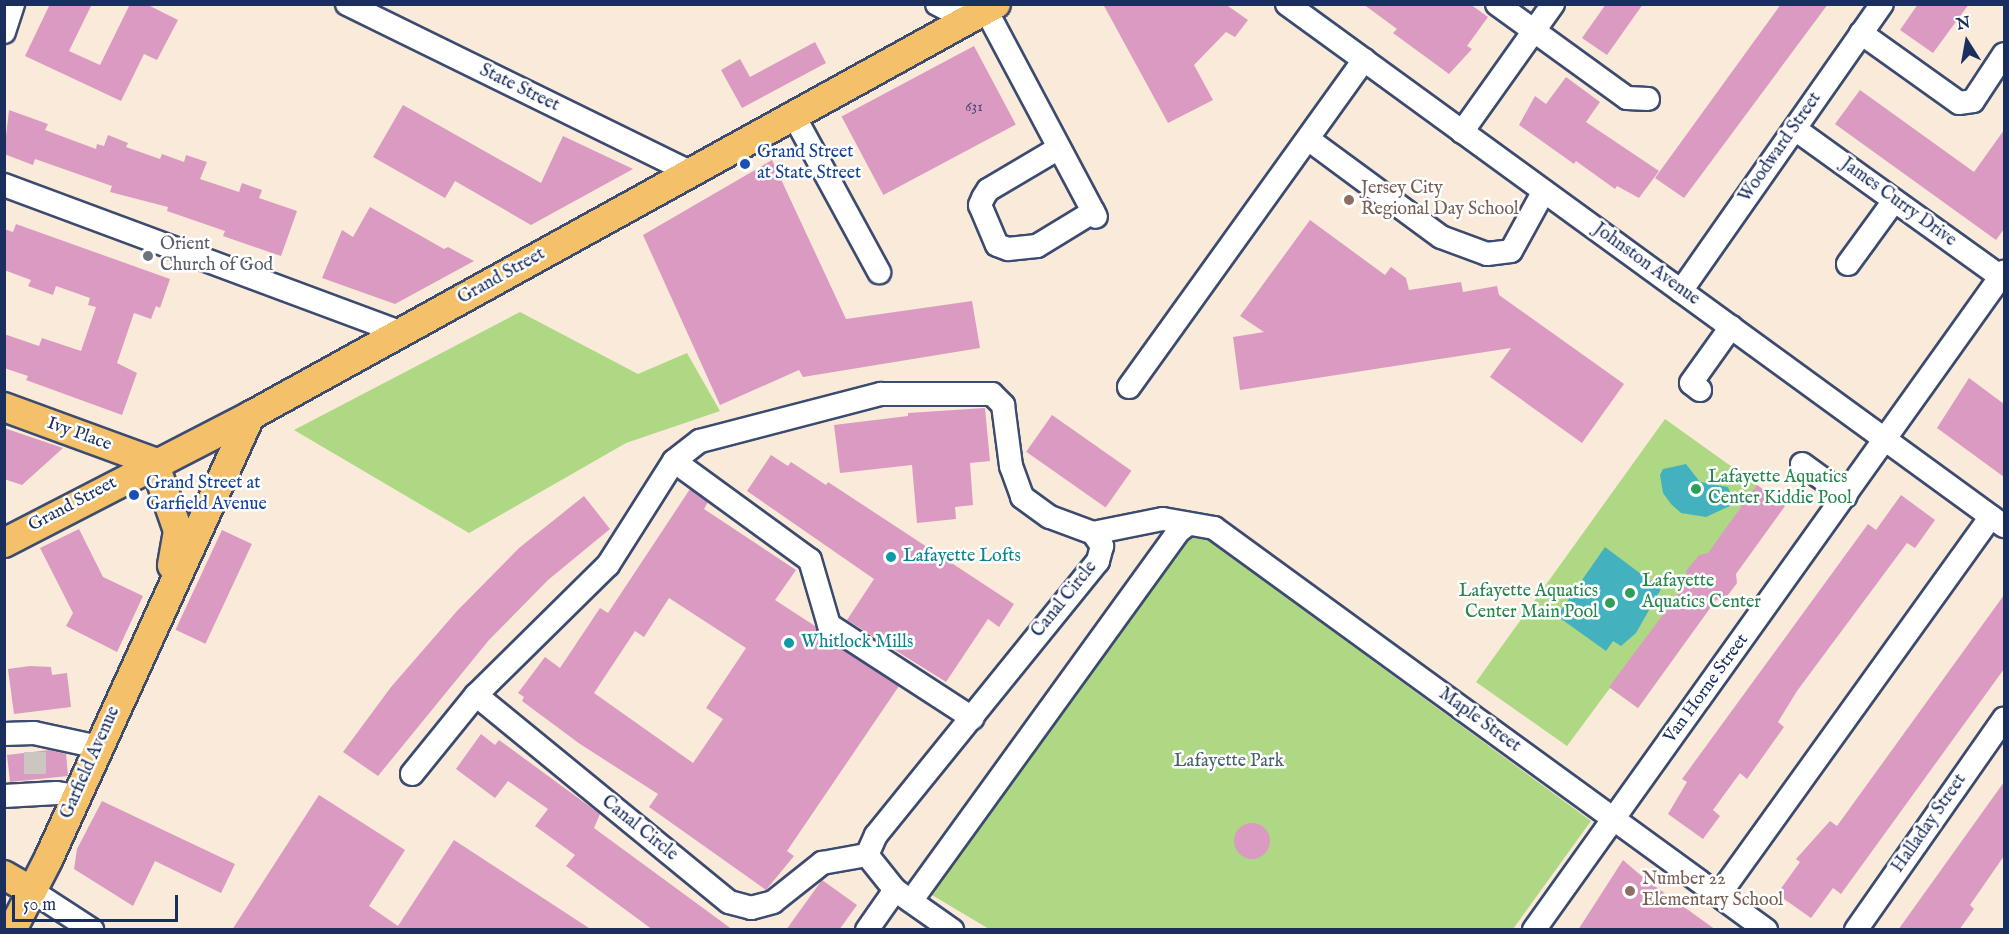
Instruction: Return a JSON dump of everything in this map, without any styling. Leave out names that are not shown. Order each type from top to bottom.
[{"type":"main road","name":"Grand Street","points":[[4,543],[153,462],[250,416],[983,11]]},
{"type":"main road","name":"Ivy Place","points":[[4,407],[153,462]]},
{"type":"main road","name":"Garfield Avenue","points":[[11,930],[32,891],[250,416]]},
{"type":"main road","name":"Garfield Avenue","points":[[153,462],[178,531],[167,594]]},
{"type":"main road","points":[[4,875],[32,891]]},
{"type":"main road","points":[[4,900],[11,930]]},
{"type":"street","points":[[4,32],[13,4]]},
{"type":"street","name":"State Street","points":[[347,4],[692,173]]},
{"type":"street","points":[[937,4],[983,11],[1059,148],[1095,214],[1037,246],[1008,249],[997,245],[980,205],[988,190],[1059,148]]},
{"type":"street","name":"Johnston Avenue","points":[[1287,4],[1998,522]]},
{"type":"street","points":[[1497,4],[1627,98],[1648,99]]},
{"type":"street","points":[[1462,132],[1553,4]]},
{"type":"street","name":"Woodward Street","points":[[1681,291],[1882,4]]},
{"type":"street","points":[[1861,33],[1959,103],[1973,101],[2004,54]]},
{"type":"street","points":[[1129,387],[1364,60]]},
{"type":"street","points":[[794,116],[879,272]]},
{"type":"street","name":"James Curry Drive","points":[[1795,129],[1894,201],[2003,275]]},
{"type":"street","points":[[1308,139],[1441,237],[1487,254],[1511,251],[1544,191]]},
{"type":"street","points":[[4,185],[401,333]]},
{"type":"street","points":[[1848,264],[1894,201]]},
{"type":"street","name":"Van Horne Street","points":[[1534,930],[2003,275]]},
{"type":"street","points":[[1700,390],[1691,383],[1731,327]]},
{"type":"street","name":"Canal Circle","points":[[412,774],[476,695],[608,565],[674,461],[700,441],[881,394],[980,391],[992,394],[1003,405],[1011,466],[1022,497],[1034,509],[1066,524],[1093,533],[1102,546],[1098,561],[876,836],[867,855],[822,863],[773,902],[751,908],[729,902],[476,695]]},
{"type":"street","points":[[674,461],[810,560],[829,625],[972,718]]},
{"type":"street","points":[[1802,464],[1846,496]]},
{"type":"street","name":"Maple Street","points":[[1093,533],[1163,519],[1214,528],[1766,930]]},
{"type":"street","points":[[1719,896],[1998,522]]},
{"type":"street","points":[[867,930],[903,896],[1173,538],[1187,525]]},
{"type":"street","name":"Halladay Street","points":[[1856,930],[2004,719]]},
{"type":"street","points":[[4,734],[34,742],[98,747]]},
{"type":"street","points":[[4,796],[35,787],[76,796]]},
{"type":"street","points":[[867,855],[903,896],[952,930]]},
{"type":"street","points":[[32,891],[92,930]]},
{"type":"green space","points":[[520,312],[638,374],[687,353],[720,411],[626,443],[469,533],[294,430]]},
{"type":"green space","name":"Lafayette Aquatics Center","points":[[1665,419],[1784,504],[1638,708],[1610,688],[1567,746],[1476,682]]},
{"type":"green space","name":"Lafayette Park","points":[[1192,528],[1591,821],[1513,929],[989,929],[927,892]]},
{"type":"water","name":"Lafayette Aquatics Center Kiddie Pool","points":[[1686,464],[1700,482],[1728,487],[1732,498],[1730,506],[1706,517],[1681,513],[1671,504],[1663,493],[1660,475],[1663,469]]},
{"type":"water","name":"Lafayette Aquatics Center Main Pool","points":[[1605,547],[1661,589],[1636,633],[1621,646],[1613,641],[1606,651],[1557,616]]},
{"type":"building","points":[[50,4],[92,4],[69,51],[100,65],[130,4],[146,4],[178,20],[157,60],[144,54],[121,101],[25,56]]},
{"type":"building","points":[[1103,4],[1225,4],[1248,20],[1235,37],[1226,32],[1194,65],[1213,100],[1168,123]]},
{"type":"building","points":[[1363,4],[1470,4],[1488,17],[1467,46],[1472,49],[1449,74],[1393,33],[1397,29]]},
{"type":"building","points":[[1606,4],[1643,4],[1607,55],[1582,38]]},
{"type":"building","points":[[1781,4],[1828,4],[1684,198],[1655,178]]},
{"type":"building","points":[[1918,4],[1969,4],[1933,53],[1900,30]]},
{"type":"building","points":[[815,42],[826,63],[742,108],[721,70],[740,59],[750,77]]},
{"type":"building","points":[[974,46],[1016,125],[883,195],[842,116]]},
{"type":"building","points":[[1566,77],[1600,102],[1586,122],[1659,171],[1639,198],[1617,186],[1615,189],[1576,161],[1574,164],[1519,125],[1535,96],[1546,104]]},
{"type":"building","points":[[1860,90],[1974,172],[2004,130],[2004,229],[1996,240],[1835,124]]},
{"type":"building","points":[[403,105],[541,183],[563,136],[633,169],[531,225],[455,181],[445,198],[373,157]]},
{"type":"building","points":[[9,110],[48,124],[45,130],[96,149],[97,144],[104,146],[108,135],[128,143],[126,147],[160,159],[162,154],[184,162],[186,155],[207,162],[200,179],[239,192],[242,183],[262,190],[259,198],[297,211],[281,256],[223,236],[225,231],[167,211],[168,207],[110,192],[112,186],[35,159],[33,165],[4,154]]},
{"type":"building","points":[[772,160],[846,319],[972,301],[980,348],[803,377],[799,370],[720,405],[643,235]]},
{"type":"building","points":[[370,207],[444,249],[448,247],[474,261],[395,304],[322,278],[342,230],[353,237]]},
{"type":"building","points":[[1310,220],[1385,275],[1391,267],[1406,278],[1409,290],[1461,282],[1463,292],[1497,286],[1499,295],[1624,384],[1582,443],[1490,377],[1511,348],[1240,390],[1233,337],[1264,332],[1240,316]]},
{"type":"building","points":[[16,224],[170,279],[160,308],[156,306],[151,319],[134,313],[117,363],[137,373],[122,415],[26,380],[28,376],[4,368],[4,334],[39,346],[42,338],[81,351],[96,307],[88,305],[90,298],[56,286],[53,295],[28,286],[31,280],[4,270],[4,229],[13,232]]},
{"type":"building","points":[[1969,378],[2004,404],[2004,477],[1937,428]]},
{"type":"building","points":[[985,408],[990,461],[970,463],[973,505],[955,507],[956,519],[917,523],[912,465],[840,473],[834,425],[908,416],[908,413]]},
{"type":"building","points":[[1052,415],[1131,471],[1106,507],[1026,452]]},
{"type":"building","points":[[4,428],[63,448],[22,485],[4,479]]},
{"type":"building","name":"Lafayette Lofts","points":[[771,455],[788,466],[791,462],[826,485],[828,482],[1014,604],[999,627],[988,619],[946,682],[847,620],[874,579],[747,491]]},
{"type":"building","points":[[1757,485],[1785,506],[1736,574],[1737,583],[1725,599],[1716,600],[1638,708],[1609,687],[1688,581],[1686,571],[1699,555],[1708,553]]},
{"type":"building","points":[[690,489],[708,502],[704,509],[796,570],[775,600],[815,626],[822,636],[899,686],[787,851],[794,856],[766,890],[649,807],[658,794],[580,744],[522,701],[524,697],[518,693],[545,657],[560,668],[600,608],[608,613]],"holes":[[[669,598],[746,648],[706,708],[723,719],[693,763],[594,693],[635,631],[644,637]]]},
{"type":"building","points":[[1901,495],[1935,520],[1915,548],[1907,543],[1797,691],[1778,722],[1784,727],[1747,779],[1740,773],[1713,810],[1720,816],[1703,839],[1668,814],[1687,782],[1682,779],[1868,524],[1876,530]]},
{"type":"building","points":[[584,496],[610,529],[548,580],[489,640],[378,776],[343,752],[391,687],[457,611],[519,548]]},
{"type":"building","points":[[79,529],[103,577],[143,596],[117,652],[66,626],[73,613],[40,548]]},
{"type":"building","points":[[222,530],[252,544],[205,644],[176,630]]},
{"type":"building","points":[[2004,595],[2004,669],[1841,894],[1833,888],[1811,918],[1777,894],[1800,862],[1796,859],[1830,821],[1837,826]]},
{"type":"building","points":[[30,666],[51,667],[52,675],[67,673],[71,707],[14,714],[8,669]]},
{"type":"building","points":[[481,734],[495,745],[499,740],[600,814],[594,828],[733,930],[653,930],[566,866],[575,855],[535,826],[548,809],[508,781],[495,798],[456,769]]},
{"type":"building","points":[[49,750],[66,754],[68,776],[10,782],[7,755]]},
{"type":"building","points":[[2004,782],[2004,856],[1970,905],[1974,909],[1959,930],[1898,930]]},
{"type":"building","points":[[319,795],[405,850],[369,906],[398,926],[454,840],[592,930],[232,930]]},
{"type":"building","points":[[102,801],[235,864],[221,893],[155,861],[133,906],[74,869],[77,849]]},
{"type":"building","points":[[1252,823],[1265,828],[1270,841],[1265,854],[1252,859],[1239,854],[1234,841],[1239,828]]},
{"type":"building","name":"Number 22 Elementary School","points":[[1623,860],[1645,879],[1716,930],[1578,930]]},
{"type":"building","points":[[822,880],[857,905],[839,930],[786,930]]},
{"type":"tunnel","points":[[35,752],[35,780]]},
{"type":"place","name":"Grand Street at State Street","points":[[745,164]]},
{"type":"place","name":"Jersey City Regional Day School","points":[[1349,200]]},
{"type":"place","name":"Orient Church of God","points":[[148,256]]},
{"type":"place","name":"Lafayette Aquatics Center Kiddie Pool","points":[[1696,489]]},
{"type":"place","name":"Grand Street at Garfield Avenue","points":[[134,495]]},
{"type":"place","name":"Lafayette Lofts","points":[[891,557]]},
{"type":"place","name":"Lafayette Aquatics Center","points":[[1630,593]]},
{"type":"place","name":"Lafayette Aquatics Center Main Pool","points":[[1610,603]]},
{"type":"place","name":"Whitlock Mills","points":[[789,643]]},
{"type":"place","name":"Number 22 Elementary School","points":[[1630,891]]}]
